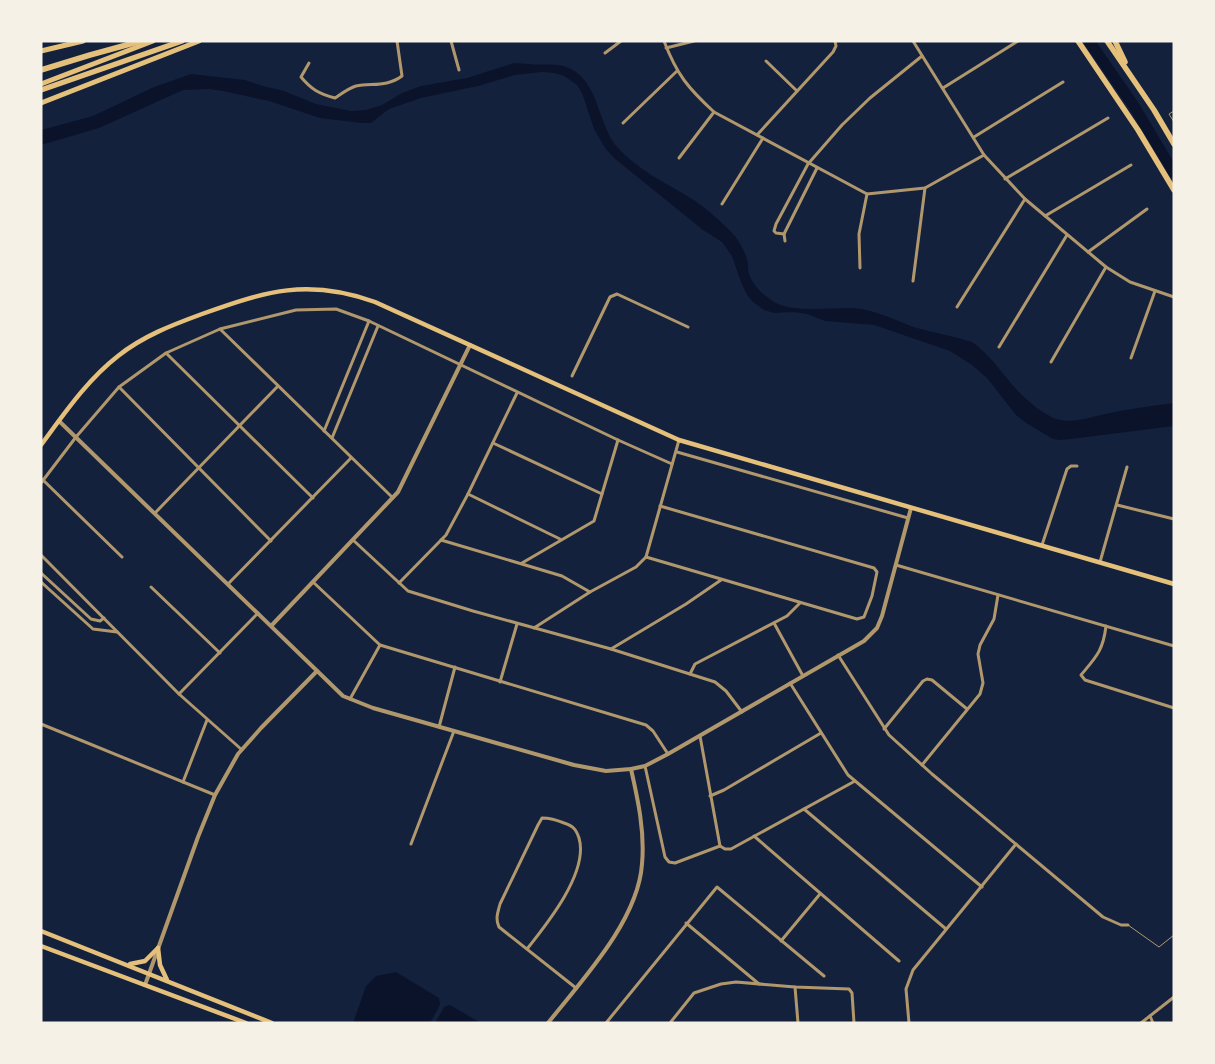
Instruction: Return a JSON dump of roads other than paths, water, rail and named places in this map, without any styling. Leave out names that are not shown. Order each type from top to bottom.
[{"type":"highway","points":[[41,51],[82,41]]},
{"type":"highway","points":[[41,70],[90,54],[141,41]]},
{"type":"highway","points":[[41,84],[153,41]]},
{"type":"highway","points":[[41,90],[182,41]]},
{"type":"highway","points":[[41,103],[199,41]]},
{"type":"highway","points":[[1078,41],[1138,130],[1174,190]]},
{"type":"highway","points":[[1107,41],[1136,82],[1174,144]]},
{"type":"highway","points":[[1115,41],[1136,82]]},
{"type":"main road","points":[[41,445],[101,370],[148,336],[166,327],[236,302],[276,291],[308,288],[335,291],[375,302],[679,440],[1174,584]]},
{"type":"main road","points":[[41,931],[272,1023]]},
{"type":"main road","points":[[41,946],[246,1023]]},
{"type":"main road","points":[[126,964],[145,961],[158,948]]},
{"type":"main road","points":[[158,948],[160,965],[167,980]]},
{"type":"street","points":[[309,63],[301,77],[311,89],[335,98],[355,86],[394,82],[402,76],[397,41]]},
{"type":"street","points":[[451,41],[459,70]]},
{"type":"street","points":[[605,53],[621,41]]},
{"type":"street","points":[[664,41],[677,71],[693,93],[714,112],[867,194],[925,188],[984,155]]},
{"type":"street","points":[[666,48],[694,41]]},
{"type":"street","points":[[757,135],[833,52],[836,46],[835,41]]},
{"type":"street","points":[[913,41],[984,155],[1005,179],[1106,268],[1130,282],[1174,297]]},
{"type":"street","points":[[943,88],[1018,41]]},
{"type":"street","points":[[784,234],[776,233],[774,230],[776,224],[808,164],[842,125],[870,98],[922,56]]},
{"type":"street","points":[[766,61],[797,91]]},
{"type":"street","points":[[622,123],[677,71]]},
{"type":"street","points":[[974,137],[1063,82]]},
{"type":"street","points":[[679,158],[714,112]]},
{"type":"street","points":[[1005,179],[1108,118]]},
{"type":"street","points":[[722,204],[763,138]]},
{"type":"street","points":[[1045,216],[1131,165]]},
{"type":"street","points":[[785,241],[784,234],[817,168]]},
{"type":"street","points":[[913,281],[925,188]]},
{"type":"street","points":[[860,268],[859,234],[867,194]]},
{"type":"street","points":[[957,307],[1025,198]]},
{"type":"street","points":[[1088,252],[1147,209]]},
{"type":"street","points":[[999,347],[1067,235]]},
{"type":"street","points":[[1051,362],[1106,268]]},
{"type":"street","points":[[1131,358],[1155,291]]},
{"type":"street","points":[[572,376],[610,297],[617,294],[688,327]]},
{"type":"street","points":[[122,557],[42,482],[76,437],[119,387],[166,353],[220,329],[296,310],[336,309],[369,322],[672,464]]},
{"type":"street","points":[[324,432],[369,322]]},
{"type":"street","points":[[332,439],[378,326]]},
{"type":"street","points":[[220,329],[393,498]]},
{"type":"street","points":[[272,625],[393,498],[405,479],[470,345]]},
{"type":"street","points":[[166,353],[313,498]]},
{"type":"street","points":[[155,513],[238,425],[278,386]]},
{"type":"street","points":[[119,387],[271,541]]},
{"type":"street","points":[[399,583],[441,540],[451,526],[517,393]]},
{"type":"street","points":[[59,421],[272,625],[337,691],[350,700],[574,766],[606,771],[645,766],[864,641],[877,628],[882,616],[911,508]]},
{"type":"street","points":[[522,563],[594,521],[618,440]]},
{"type":"street","points":[[534,628],[590,592],[636,567],[646,557],[679,440]]},
{"type":"street","points":[[493,443],[602,494]]},
{"type":"street","points":[[676,452],[908,518]]},
{"type":"street","points":[[228,584],[352,458]]},
{"type":"street","points":[[1042,545],[1067,469],[1070,466],[1077,466]]},
{"type":"street","points":[[1100,563],[1127,467]]},
{"type":"street","points":[[468,494],[560,540]]},
{"type":"street","points":[[1116,505],[1174,519]]},
{"type":"street","points":[[646,557],[857,619],[864,617],[872,596],[877,572],[874,568],[660,506]]},
{"type":"street","points":[[353,540],[408,591],[516,624],[611,649],[690,674],[721,686],[742,712]]},
{"type":"street","points":[[441,540],[562,576],[590,592]]},
{"type":"street","points":[[41,555],[179,694],[241,749]]},
{"type":"street","points":[[896,565],[1174,646]]},
{"type":"street","points":[[41,573],[90,619],[100,621],[104,618]]},
{"type":"street","points":[[611,649],[686,604],[721,580]]},
{"type":"street","points":[[41,582],[93,630],[118,632]]},
{"type":"street","points":[[313,582],[380,645],[646,725],[653,731],[668,754]]},
{"type":"street","points":[[150,586],[220,653]]},
{"type":"street","points":[[922,766],[980,694],[983,683],[978,654],[980,644],[994,619],[998,595]]},
{"type":"street","points":[[690,674],[695,664],[787,616],[800,603]]},
{"type":"street","points":[[179,694],[258,613]]},
{"type":"street","points":[[774,623],[803,676]]},
{"type":"street","points":[[500,682],[516,624]]},
{"type":"street","points":[[1106,626],[1101,651],[1081,675],[1085,680],[1174,708]]},
{"type":"street","points":[[350,700],[380,645]]},
{"type":"street","points":[[838,656],[884,728],[922,766],[1103,917],[1121,925],[1128,925]]},
{"type":"street","points":[[439,727],[456,668]]},
{"type":"street","points":[[144,985],[215,795],[241,749],[317,670]]},
{"type":"street","points":[[884,728],[923,681],[928,679],[932,680],[967,709]]},
{"type":"street","points":[[790,684],[843,768],[855,781],[982,887]]},
{"type":"street","points":[[183,782],[207,720]]},
{"type":"street","points":[[41,724],[215,795]]},
{"type":"street","points":[[411,844],[454,731]]},
{"type":"street","points":[[710,796],[732,786],[821,733]]},
{"type":"street","points":[[700,736],[720,846],[725,849],[731,849],[855,781]]},
{"type":"street","points":[[645,766],[666,857],[669,862],[675,863],[720,846]]},
{"type":"street","points":[[548,1023],[614,937],[637,887],[642,865],[642,823],[632,769]]},
{"type":"street","points":[[804,809],[946,929]]},
{"type":"street","points":[[527,949],[554,915],[575,875],[581,846],[576,829],[570,825],[548,818],[542,818],[538,824],[500,904],[497,923],[499,927],[576,988]]},
{"type":"street","points":[[754,836],[899,961]]},
{"type":"street","points":[[908,1023],[906,989],[912,970],[1016,844]]},
{"type":"street","points":[[606,1023],[714,889],[720,889],[824,976]]},
{"type":"street","points":[[781,941],[820,894]]},
{"type":"street","points":[[686,923],[759,984]]},
{"type":"street","points":[[670,1023],[694,993],[721,984],[736,982],[849,989],[852,993],[854,1023]]},
{"type":"street","points":[[795,987],[798,1023]]},
{"type":"street","points":[[1141,1023],[1174,997]]},
{"type":"street","points":[[1150,1016],[1153,1023]]},
{"type":"lane","points":[[1174,111],[1169,114],[1174,122]]},
{"type":"lane","points":[[1128,925],[1159,947],[1174,935]]},
{"type":"water","points":[[514,63],[559,65],[576,72],[584,80],[595,98],[607,130],[618,148],[643,169],[701,205],[730,231],[745,253],[749,274],[753,282],[771,300],[788,307],[861,309],[917,328],[972,342],[986,353],[1030,402],[1045,413],[1060,420],[1077,420],[1174,403],[1174,426],[1071,439],[1053,439],[1016,415],[987,378],[972,365],[950,351],[874,325],[825,321],[807,314],[794,312],[774,313],[764,310],[747,295],[732,256],[722,242],[703,230],[614,158],[605,148],[594,129],[582,93],[577,85],[564,76],[554,73],[542,72],[515,75],[478,86],[421,98],[389,109],[371,123],[320,118],[269,101],[223,91],[209,89],[183,90],[99,128],[41,145],[41,130],[93,116],[154,87],[191,74],[245,80],[284,91],[316,104],[351,111],[366,110],[382,105],[402,93],[421,86],[467,78]]},
{"type":"water","points":[[396,972],[439,998],[440,1005],[430,1023],[353,1023],[366,986],[376,976]]},
{"type":"water","points":[[450,1005],[481,1023],[435,1023],[444,1007]]},
{"type":"waterway","points":[[1089,41],[1134,106],[1174,173]]}]
